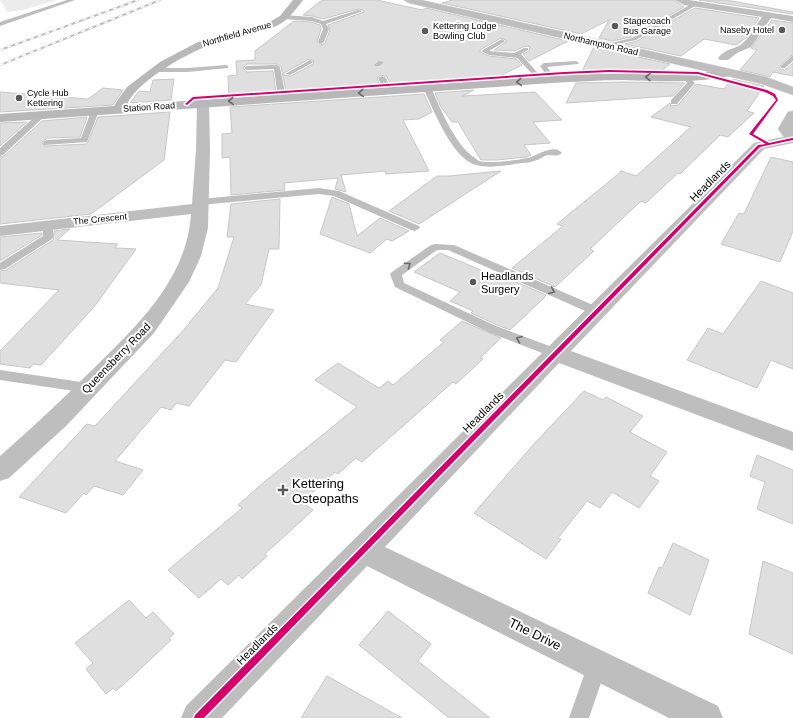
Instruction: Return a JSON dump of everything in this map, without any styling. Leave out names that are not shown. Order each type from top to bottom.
[{"type":"main road","name":"Northfield Avenue","points":[[120,109],[125,97],[176,56],[194,46],[268,26],[284,17],[297,0]]},
{"type":"main road","name":"Station Road","points":[[0,118],[547,80],[616,77],[687,78],[709,77],[729,73]]},
{"type":"street","name":"Northampton Road","points":[[409,0],[772,83],[793,91]]},
{"type":"street","points":[[680,0],[695,4],[793,18]]},
{"type":"street","points":[[724,58],[734,50],[748,45],[768,15]]},
{"type":"street","name":"Queensberry Road","points":[[0,471],[57,420],[147,328],[179,282],[192,256],[199,228],[204,103]]},
{"type":"street","points":[[793,115],[785,129],[793,139]]},
{"type":"street","name":"Headlands","points":[[198,718],[364,551],[429,482],[759,146],[793,139]]},
{"type":"street","name":"The Crescent","points":[[0,231],[201,205]]},
{"type":"street","points":[[555,353],[793,442]]},
{"type":"street","name":"The Drive","points":[[364,551],[706,718]]},
{"type":"lane","points":[[0,24],[72,0]]},
{"type":"lane","points":[[605,45],[634,39],[695,4]]},
{"type":"lane","points":[[284,17],[312,19],[323,23],[360,10]]},
{"type":"lane","points":[[321,42],[326,29],[323,23]]},
{"type":"lane","points":[[634,39],[636,46],[642,54]]},
{"type":"lane","points":[[502,41],[484,51],[489,53],[520,56]]},
{"type":"lane","points":[[526,49],[517,54],[547,80]]},
{"type":"lane","points":[[783,67],[793,57]]},
{"type":"lane","points":[[288,74],[310,62]]},
{"type":"lane","points":[[547,80],[544,65],[576,63]]},
{"type":"lane","points":[[157,70],[188,70],[226,67]]},
{"type":"lane","points":[[248,68],[277,67],[286,98]]},
{"type":"lane","points":[[382,78],[388,91]]},
{"type":"lane","points":[[674,102],[691,83],[687,78]]},
{"type":"lane","points":[[286,98],[288,84]]},
{"type":"lane","points":[[427,88],[457,144],[466,157],[471,160],[478,163],[487,164],[534,159],[542,154],[558,153]]},
{"type":"lane","points":[[47,143],[84,140],[94,111]]},
{"type":"lane","points":[[0,153],[42,115]]},
{"type":"lane","points":[[201,205],[319,192],[336,193],[416,228]]},
{"type":"lane","points":[[1,267],[48,237],[48,225]]},
{"type":"lane","points":[[555,353],[492,329],[399,285],[396,274],[435,247],[450,247],[596,311]]},
{"type":"lane","points":[[0,375],[88,388]]},
{"type":"lane","points":[[579,718],[597,665]]},
{"type":"shaded area","points":[[0,0],[57,0],[23,10],[7,12]]},
{"type":"building","points":[[322,0],[377,0],[422,10],[426,8],[568,41],[529,61],[523,54],[529,51],[530,48],[528,46],[514,51],[494,50],[506,42],[506,40],[501,38],[480,50],[480,52],[489,56],[516,59],[522,65],[498,77],[391,85],[387,77],[381,75],[377,78],[380,86],[286,92],[281,66],[277,64],[247,64],[243,68],[247,72],[273,71],[276,93],[229,96],[228,76],[237,75],[236,61],[255,60],[255,51],[294,21],[311,22],[320,25],[321,29],[317,42],[322,45],[325,43],[330,30],[328,25],[364,12],[363,10],[358,9],[323,19],[303,15]],"holes":[[[309,59],[314,61],[313,64],[291,76],[284,75],[284,73]]]},
{"type":"building","points":[[452,0],[674,0],[684,7],[631,37],[612,41],[599,38],[609,20],[581,34],[442,3]]},
{"type":"building","points":[[699,0],[726,0],[793,12],[793,14]]},
{"type":"building","points":[[695,8],[759,18],[747,37],[736,45],[704,39],[681,56],[625,44],[637,41]]},
{"type":"building","points":[[772,20],[793,23],[793,54],[780,66],[780,69],[785,70],[793,63],[793,76],[773,72],[770,77],[740,70],[757,50],[751,48]]},
{"type":"building","points":[[594,47],[670,64],[660,72],[581,73]]},
{"type":"building","points":[[174,79],[171,100],[130,103],[139,91],[150,92],[153,80]]},
{"type":"building","points":[[732,79],[764,86],[747,111],[754,113],[728,137],[720,135],[680,174],[678,173],[646,203],[641,201],[590,249],[594,251],[555,287],[512,268],[563,226],[557,224],[621,171],[636,176],[691,127],[651,117],[670,103],[671,106],[678,105],[696,84],[724,89]]},
{"type":"building","points":[[576,83],[685,83],[673,96],[566,103]]},
{"type":"building","points":[[103,88],[123,90],[113,105],[0,112],[0,92],[88,99]]},
{"type":"building","points":[[474,90],[462,96],[535,92],[562,120],[533,122],[550,143],[524,145],[531,155],[526,157],[497,160],[481,160],[458,122],[452,122],[441,107],[435,93]]},
{"type":"building","points":[[424,94],[432,112],[419,119],[403,120],[429,171],[386,174],[385,171],[341,175],[346,192],[335,189],[338,178],[284,183],[285,190],[231,195],[230,157],[222,158],[222,134],[232,133],[230,107]]},
{"type":"building","points":[[170,112],[164,160],[91,214],[0,224],[0,157],[4,156],[42,121],[87,117],[80,137],[47,138],[42,142],[44,146],[87,144],[98,117]]},
{"type":"building","points":[[27,122],[0,146],[0,123]]},
{"type":"building","points":[[771,157],[793,162],[793,231],[780,262],[721,244],[739,213],[744,214]]},
{"type":"building","points":[[501,171],[419,224],[389,211],[437,176]]},
{"type":"building","points":[[332,197],[349,204],[357,236],[380,218],[409,231],[392,241],[387,239],[370,253],[320,234]]},
{"type":"building","points":[[280,199],[279,249],[269,249],[261,285],[245,304],[274,310],[236,362],[225,360],[189,406],[176,403],[171,410],[161,407],[115,461],[143,470],[123,495],[94,486],[86,495],[84,493],[66,513],[19,497],[87,424],[95,426],[190,323],[218,288],[234,237],[227,237],[231,204]]},
{"type":"building","points":[[70,229],[57,240],[118,244],[115,248],[136,249],[94,307],[41,365],[33,364],[30,368],[0,364],[0,351],[59,290],[0,283],[0,271],[6,270],[53,240],[54,231]]},
{"type":"building","points":[[42,233],[42,235],[0,261],[0,237]]},
{"type":"building","name":"Headlands Surgery","points":[[440,253],[500,278],[503,276],[546,295],[510,330],[497,325],[471,313],[473,311],[450,301],[460,292],[414,272]]},
{"type":"building","points":[[761,281],[793,293],[793,369],[771,360],[757,388],[687,360],[708,328],[723,334]]},
{"type":"building","points":[[462,321],[501,338],[480,358],[483,359],[456,384],[453,382],[362,462],[356,458],[338,474],[335,472],[302,502],[313,510],[265,554],[267,556],[242,579],[239,575],[228,585],[221,579],[199,598],[168,570],[242,508],[238,505],[263,483],[357,407],[315,380],[338,363],[379,388],[388,381],[393,385],[444,342],[440,340]]},
{"type":"building","points":[[584,391],[603,400],[606,397],[643,416],[630,432],[667,452],[650,476],[659,481],[639,508],[612,492],[600,508],[587,501],[558,538],[561,539],[546,559],[474,513],[533,445]]},
{"type":"building","points":[[757,455],[793,470],[793,524],[757,509],[765,482],[750,476]]},
{"type":"building","points":[[673,543],[709,560],[690,615],[648,593],[659,567],[662,568]]},
{"type":"building","points":[[763,561],[793,573],[793,654],[749,634]]},
{"type":"building","points":[[129,600],[146,618],[153,612],[174,634],[169,638],[171,640],[116,691],[113,688],[106,694],[86,669],[93,663],[75,643]]},
{"type":"building","points":[[388,611],[431,644],[418,661],[490,718],[449,718],[359,645]]},
{"type":"building","points":[[327,676],[402,718],[301,718]]},
{"type":"railway","points":[[0,50],[138,0]]},
{"type":"railway","points":[[0,65],[160,0]]},
{"type":"cycle path","points":[[186,104],[193,98],[564,73],[609,71],[698,73],[766,91],[775,96],[777,100],[751,134],[767,143]]},
{"type":"cycle path","points":[[198,718],[339,576],[759,146],[792,139]]},
{"type":"place","name":"Stagecoach Bus Garage","points":[[615,26]]},
{"type":"place","name":"Naseby Hotel","points":[[782,30]]},
{"type":"place","name":"Kettering Lodge Bowling Club","points":[[425,31]]},
{"type":"place","name":"Cycle Hub Kettering","points":[[19,98]]},
{"type":"place","name":"Headlands Surgery","points":[[473,282]]},
{"type":"place","name":"Kettering Osteopaths","points":[[283,490]]}]
